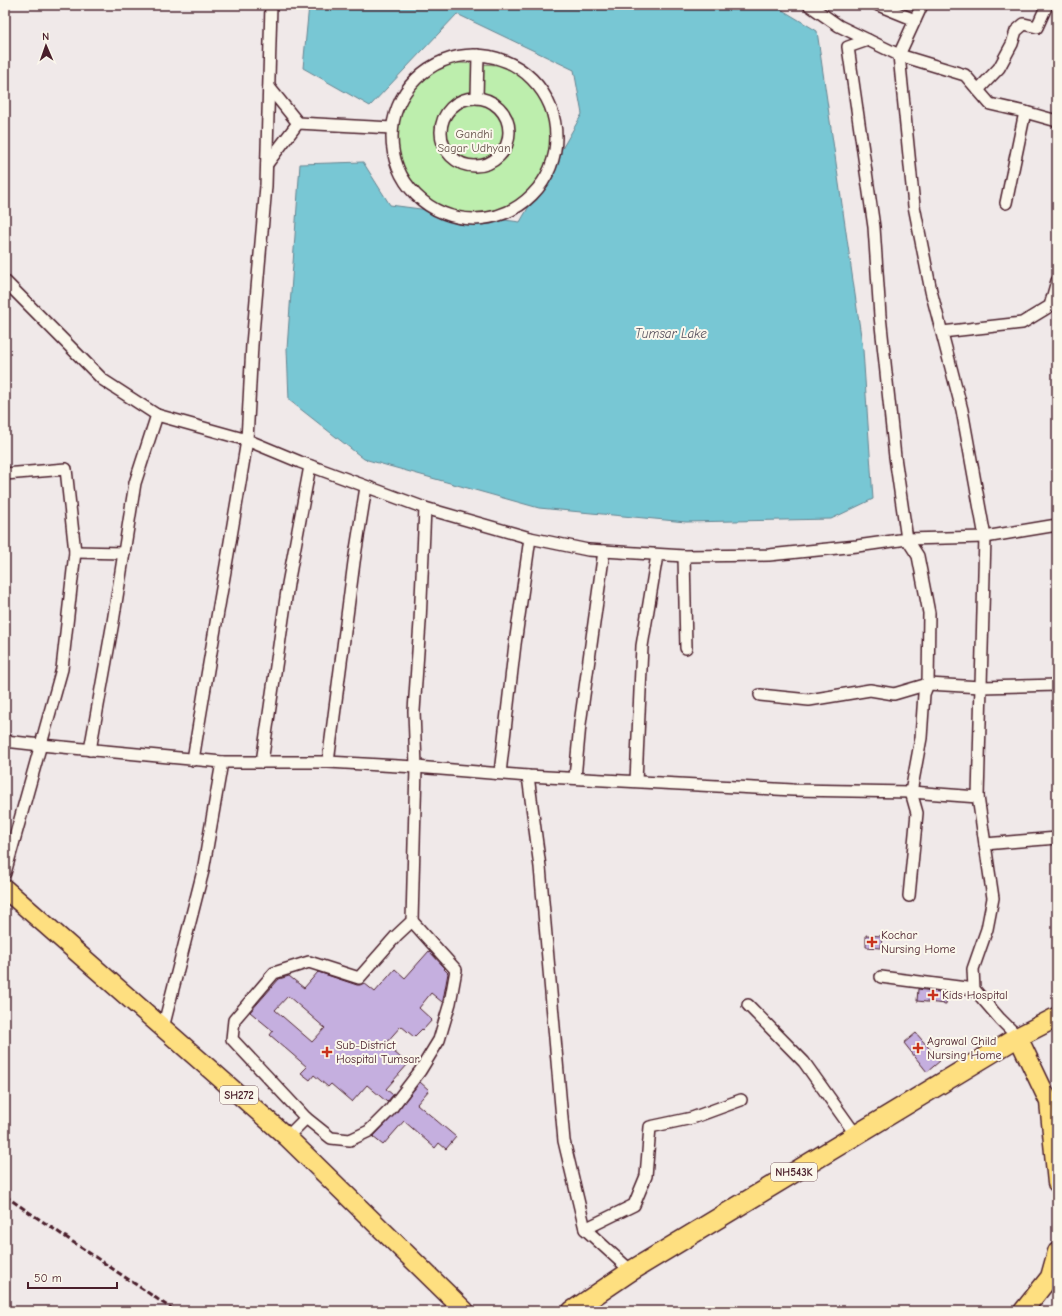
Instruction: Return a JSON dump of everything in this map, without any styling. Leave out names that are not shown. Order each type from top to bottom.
[{"type":"highway","name":"NH543K","points":[[572,1311],[631,1271],[1018,1037],[1057,1017]]},
{"type":"main road","name":"SH272","points":[[5,889],[287,1137],[465,1311]]},
{"type":"main road","points":[[1018,1037],[1053,1110],[1057,1183]]},
{"type":"main road","points":[[1023,1311],[1049,1287],[1050,1277],[1057,1252]]},
{"type":"street","points":[[193,760],[207,669],[237,507],[247,440],[252,345],[266,186],[271,5]]},
{"type":"street","points":[[809,5],[840,26],[899,55],[965,75],[990,104],[1057,121]]},
{"type":"street","points":[[878,5],[915,20]]},
{"type":"street","points":[[922,5],[899,55],[914,206],[931,291],[962,410],[985,537],[978,798],[993,898],[987,929],[973,969],[974,989],[1018,1037]]},
{"type":"street","points":[[978,90],[1000,68],[1012,44],[1016,31],[1024,24],[1037,27],[1047,5]]},
{"type":"street","points":[[868,40],[848,48],[874,226],[881,324],[895,457],[907,539],[918,556],[929,613],[928,684],[924,694],[921,738],[911,792],[917,813],[909,896]]},
{"type":"street","points":[[465,54],[478,55],[492,56],[518,66],[539,84],[552,108],[558,136],[554,162],[541,186],[522,204],[497,216],[470,219],[444,213],[421,200],[404,179],[393,154],[392,128],[400,101],[415,79],[438,62],[465,54]]},
{"type":"street","points":[[477,97],[478,55]]},
{"type":"street","points":[[269,87],[298,122],[392,128]]},
{"type":"street","points":[[477,97],[489,100],[502,110],[510,125],[510,137],[506,148],[500,157],[490,163],[479,166],[468,166],[457,162],[448,154],[442,144],[440,133],[442,122],[447,111],[456,103],[477,97]]},
{"type":"street","points":[[1006,203],[1026,112]]},
{"type":"street","points":[[267,164],[298,122]]},
{"type":"street","points":[[5,281],[103,380],[157,415],[247,440],[310,466],[425,508],[530,538],[588,550],[684,556],[769,556],[907,539],[985,537],[1057,525]]},
{"type":"street","points":[[942,332],[1022,323],[1050,306],[1057,281]]},
{"type":"street","points":[[90,750],[113,622],[135,483],[157,415]]},
{"type":"street","points":[[262,762],[288,584],[310,466]]},
{"type":"street","points":[[5,474],[66,469],[75,552],[62,669],[5,873]]},
{"type":"street","points":[[328,762],[354,562],[366,487]]},
{"type":"street","points":[[412,921],[396,936],[360,978],[309,962],[274,973],[234,1020],[232,1039],[306,1118],[331,1138],[350,1140],[369,1131],[390,1110],[420,1071],[439,1040],[450,1003],[456,970],[412,921],[416,767],[414,711],[425,508]]},
{"type":"street","points":[[500,773],[515,644],[530,538]]},
{"type":"street","points":[[575,778],[580,724],[604,551]]},
{"type":"street","points":[[75,552],[124,553]]},
{"type":"street","points":[[636,781],[642,646],[657,555]]},
{"type":"street","points":[[684,556],[686,648]]},
{"type":"street","points":[[760,695],[809,700],[870,690],[894,694],[928,684],[981,687],[1057,685]]},
{"type":"street","points":[[5,741],[222,762],[328,762],[528,776],[792,790],[911,792],[978,798]]},
{"type":"street","points":[[163,1028],[202,871],[222,762]]},
{"type":"street","points":[[528,776],[540,867],[564,1141],[585,1228],[631,1271]]},
{"type":"street","points":[[985,844],[1057,838]]},
{"type":"street","points":[[881,977],[974,989]]},
{"type":"street","points":[[748,1005],[804,1062],[856,1135]]},
{"type":"street","points":[[585,1228],[634,1205],[646,1176],[650,1128],[692,1118],[741,1100]]},
{"type":"street","points":[[287,1137],[306,1118]]},
{"type":"green space","name":"Gandhi Sagar Udhyan","points":[[438,62],[518,66],[539,84],[558,136],[553,162],[541,186],[522,204],[497,216],[471,219],[444,213],[421,200],[404,179],[392,128],[399,101]]},
{"type":"water","name":"Tumsar Lake","points":[[309,5],[774,5],[817,31],[863,350],[873,499],[831,519],[686,522],[539,508],[364,459],[289,400],[287,349],[300,164],[363,162],[390,205],[520,222],[582,114],[574,70],[457,14],[370,106],[303,68]]},
{"type":"building","points":[[866,935],[882,936],[881,948],[866,947]]},
{"type":"building","points":[[429,951],[448,973],[442,1002],[431,993],[419,1008],[432,1020],[414,1037],[401,1026],[385,1044],[408,1064],[386,1089],[393,1095],[387,1102],[367,1085],[352,1102],[331,1084],[328,1087],[314,1075],[310,1080],[301,1073],[307,1067],[270,1035],[273,1031],[250,1012],[279,979],[289,976],[304,988],[318,972],[357,985],[364,983],[375,992],[395,969],[405,978]],"holes":[[[288,996],[325,1028],[312,1042],[275,1010]]]},
{"type":"building","points":[[918,989],[947,993],[946,1004],[917,1001]]},
{"type":"building","points":[[916,1033],[940,1061],[927,1072],[904,1043]]},
{"type":"building","points":[[420,1082],[429,1090],[417,1104],[456,1137],[446,1149],[439,1143],[435,1148],[404,1121],[383,1145],[373,1137],[395,1114]]},
{"type":"railway","points":[[5,1196],[175,1311]]},
{"type":"place","name":"Kochar Nursing Home","points":[[872,942]]},
{"type":"place","name":"Kids Hospital","points":[[933,995]]},
{"type":"place","name":"Agrawal Child Nursing Home","points":[[918,1048]]},
{"type":"place","name":"Sub-District Hospital Tumsar","points":[[327,1052]]}]
